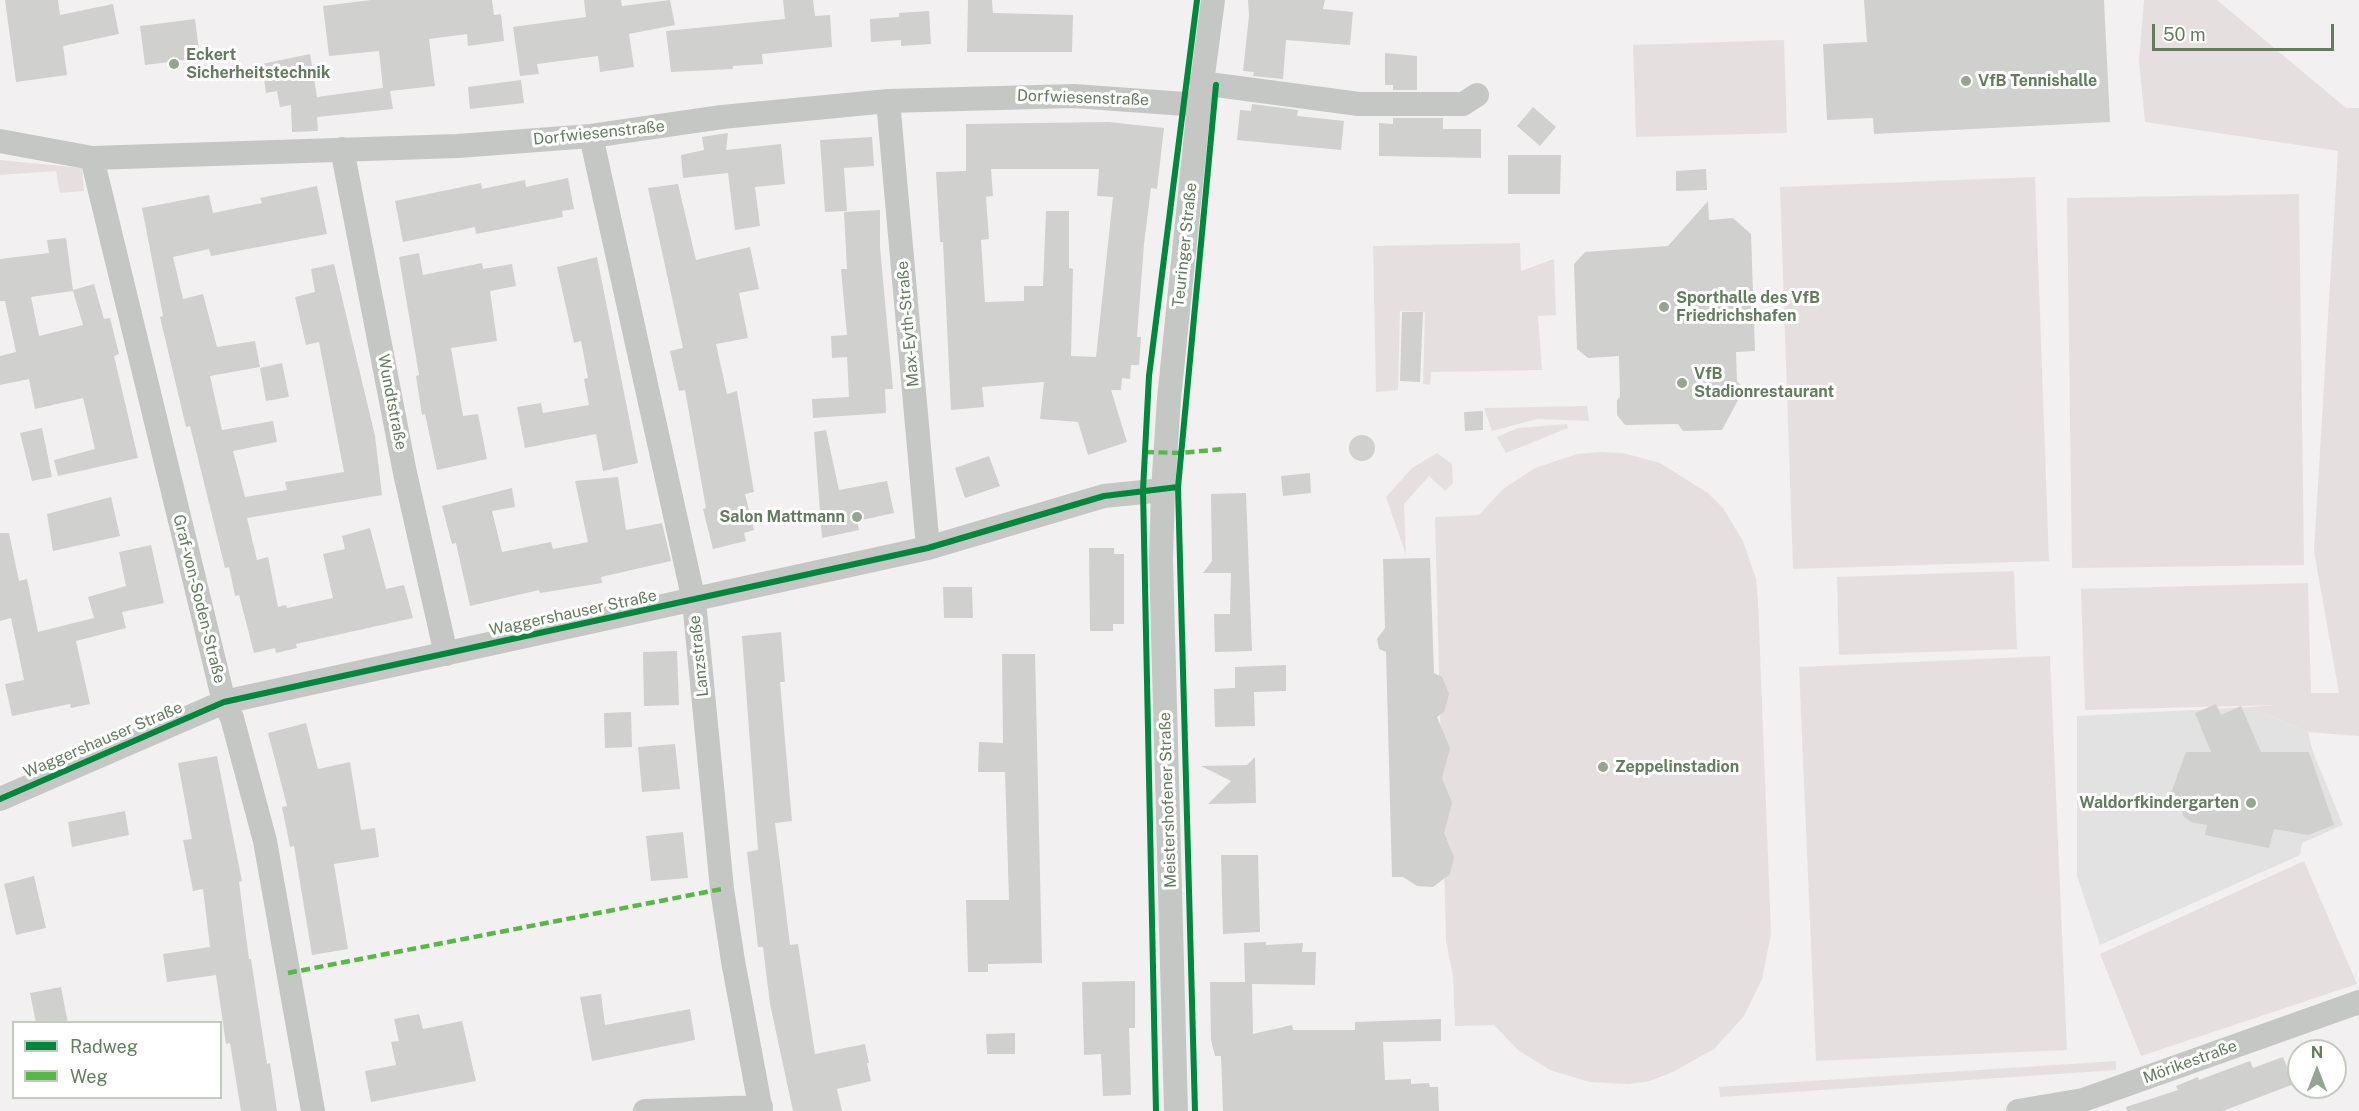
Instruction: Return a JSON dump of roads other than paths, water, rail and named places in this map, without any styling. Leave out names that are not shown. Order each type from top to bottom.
[{"type":"street","name":"Teuringer Straße","points":[[1163,490],[1169,399],[1200,94],[1213,0]]},
{"type":"street","name":"Dorfwiesenstraße","points":[[0,141],[92,158],[458,146],[591,136],[722,117],[888,101],[1200,94],[1359,104],[1463,104],[1477,95]]},
{"type":"street","name":"Max-Eyth-Straße","points":[[888,101],[927,548]]},
{"type":"street","name":"Lanzstraße","points":[[591,136],[694,601],[722,889],[761,1109]]},
{"type":"street","name":"Wundtstraße","points":[[342,149],[405,473],[446,654]]},
{"type":"street","name":"Graf-von-Soden-Straße","points":[[92,158],[224,702],[235,729],[265,841],[313,1111]]},
{"type":"street","name":"Waggershauser Straße","points":[[0,799],[224,702],[694,601],[927,548],[1104,496],[1163,490]]},
{"type":"street","name":"Meistershofener Straße","points":[[1163,490],[1161,558],[1176,1111]]},
{"type":"street","name":"Mörikestraße","points":[[2018,1111],[2083,1100],[2359,1002]]},
{"type":"street","points":[[645,1111],[761,1109]]},
{"type":"place","name":"Eckert Sicherheitstechnik","points":[[174,64]]},
{"type":"place","name":"VfB Tennishalle","points":[[1966,81]]},
{"type":"place","name":"Sporthalle des VfB Friedrichshafen","points":[[1664,307]]},
{"type":"place","name":"VfB Stadionrestaurant","points":[[1682,383]]},
{"type":"place","name":"Salon Mattmann","points":[[857,517]]},
{"type":"place","name":"Zeppelinstadion","points":[[1603,767]]},
{"type":"place","name":"Waldorfkindergarten","points":[[2251,803]]}]
